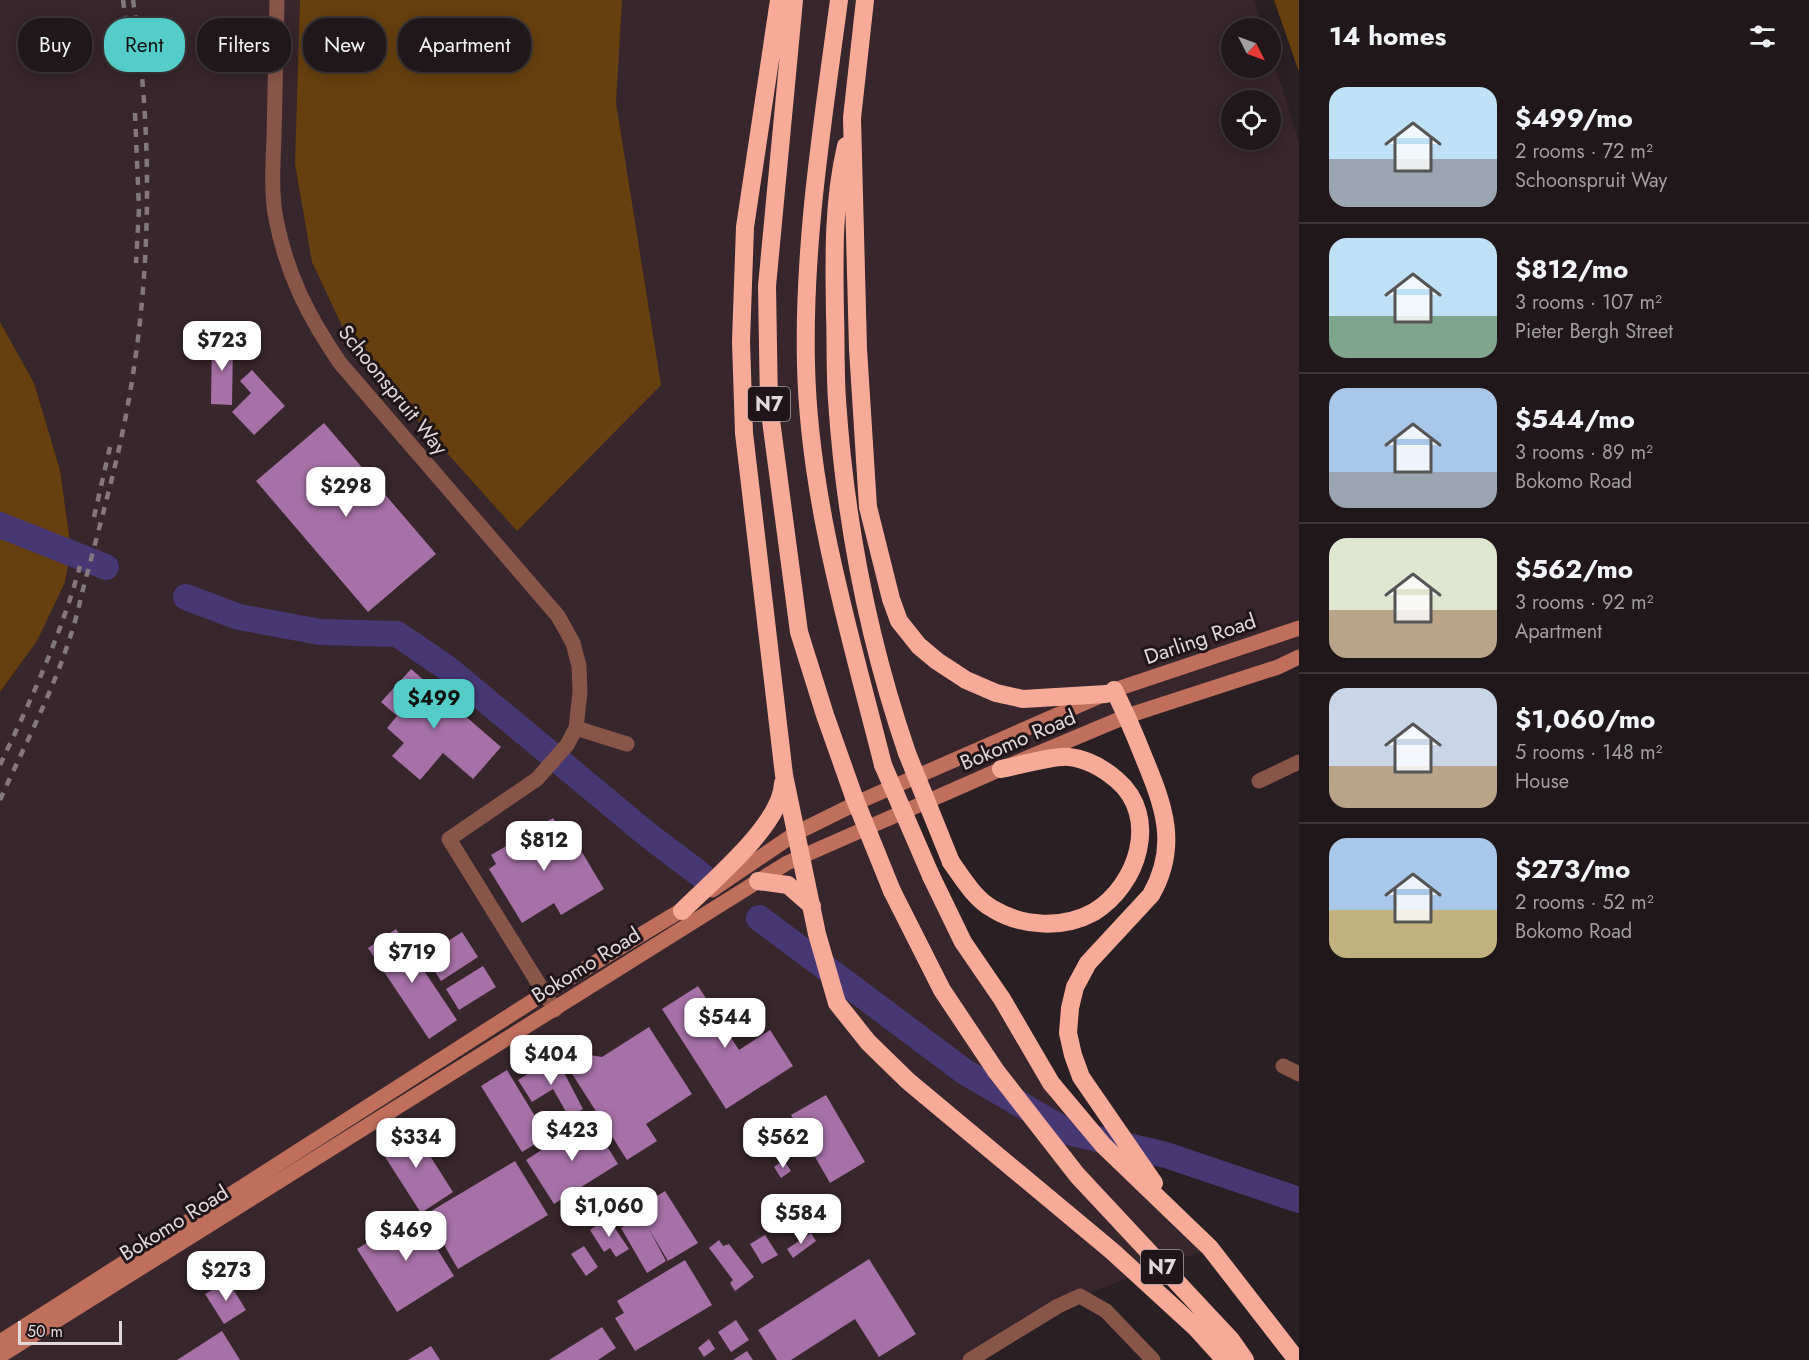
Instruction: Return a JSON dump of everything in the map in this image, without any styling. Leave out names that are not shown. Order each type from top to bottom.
[{"type":"highway","points":[[779,0],[745,227],[741,342],[744,434],[784,775],[817,934],[837,1003],[868,1042],[908,1081],[1112,1251],[1195,1327],[1225,1360]]},
{"type":"highway","name":"N7","points":[[794,0],[767,286],[769,405],[799,632],[825,715],[854,797],[892,891],[942,990],[996,1071],[1077,1175],[1231,1340],[1245,1360]]},
{"type":"highway","name":"N7","points":[[839,0],[821,137],[806,292],[806,366],[819,496],[883,765],[931,876],[963,942],[1002,999],[1051,1083],[1103,1145],[1210,1248],[1297,1360]]},
{"type":"highway","points":[[866,0],[852,118],[840,173],[834,248],[836,399],[846,496],[864,598],[888,699],[951,862],[972,891],[993,909],[1021,921],[1049,925],[1093,912],[1120,888],[1130,873],[1138,851],[1141,829],[1137,809],[1127,788],[1101,766],[1067,757],[1001,769]]},
{"type":"highway","points":[[852,118],[858,349],[868,507],[891,599],[899,621],[919,646],[937,661],[966,680],[996,693],[1023,699],[1035,699],[1110,692],[1127,716],[1161,800],[1167,827],[1165,856],[1158,884],[1151,895],[1088,963],[1075,987],[1068,1033],[1081,1077],[1176,1215]]},
{"type":"highway","points":[[682,911],[755,838],[780,798],[784,775]]},
{"type":"highway","points":[[758,881],[788,885],[812,906]]},
{"type":"main road","name":"Darling Road","points":[[1110,692],[1299,628]]},
{"type":"main road","points":[[1127,716],[1278,667],[1299,657]]},
{"type":"main road","name":"Bokomo Road","points":[[0,1342],[545,993],[682,911],[796,833],[863,800],[1110,692]]},
{"type":"main road","name":"Bokomo Road","points":[[0,1356],[801,856],[1127,716]]},
{"type":"street","name":"Schoonspruit Way","points":[[277,0],[275,216],[288,265],[303,303],[315,326],[340,363],[558,616],[573,643],[579,666],[580,692],[576,728],[567,745],[537,779],[514,797],[477,818],[450,839],[545,993]]},
{"type":"street","points":[[576,728],[627,744]]},
{"type":"street","points":[[1259,781],[1299,762]]},
{"type":"street","points":[[545,993],[555,1010]]},
{"type":"street","points":[[1283,1066],[1299,1074]]},
{"type":"street","points":[[970,1360],[1058,1306],[1080,1296],[1106,1311],[1153,1360]]},
{"type":"shaded area","points":[[0,0],[1254,0],[1260,18],[1221,18],[1221,78],[1279,78],[1299,142],[1299,657],[1127,716],[907,811],[931,876],[1051,1083],[1210,1248],[1070,1300],[970,1360],[0,1360],[0,692],[37,641],[71,549],[60,470],[34,383],[0,322]]},
{"type":"shaded area","points":[[300,0],[622,0],[616,103],[661,385],[517,531],[352,347],[312,262],[295,164]]},
{"type":"shaded area","points":[[1274,0],[1299,0],[1299,72],[1281,18]]},
{"type":"shaded area","points":[[0,322],[34,383],[60,470],[71,549],[65,582],[37,641],[0,692]]},
{"type":"building","points":[[212,340],[233,340],[232,405],[211,404]]},
{"type":"building","points":[[252,370],[285,406],[254,435],[232,412],[251,393],[240,381]]},
{"type":"building","points":[[324,423],[436,554],[368,612],[256,481]]},
{"type":"building","points":[[411,669],[501,747],[473,779],[443,753],[420,780],[392,756],[404,743],[387,728],[397,716],[381,702]]},
{"type":"building","points":[[553,818],[561,831],[567,827],[604,889],[561,915],[554,903],[522,923],[489,869],[496,864],[491,855]]},
{"type":"building","points":[[396,929],[457,1020],[429,1039],[368,948]]},
{"type":"building","points":[[462,932],[478,957],[441,981],[425,956]]},
{"type":"building","points":[[483,966],[496,987],[459,1010],[446,989]]},
{"type":"building","points":[[698,986],[713,1009],[719,1007],[729,1023],[724,1027],[739,1050],[770,1030],[793,1066],[726,1109],[662,1009]]},
{"type":"building","points":[[649,1027],[692,1094],[646,1124],[657,1141],[627,1160],[562,1058],[571,1052],[602,1057]]},
{"type":"building","points":[[550,1060],[560,1065],[583,1109],[569,1117],[553,1089],[532,1102],[518,1080]]},
{"type":"building","points":[[507,1070],[541,1126],[550,1124],[555,1132],[522,1152],[481,1086]]},
{"type":"building","points":[[826,1095],[865,1162],[830,1183],[791,1115]]},
{"type":"building","points":[[590,1119],[618,1164],[554,1204],[526,1160]]},
{"type":"building","points":[[411,1126],[453,1192],[421,1213],[378,1146]]},
{"type":"building","points":[[784,1160],[791,1171],[781,1178],[774,1167]]},
{"type":"building","points":[[515,1161],[548,1215],[458,1269],[426,1214]]},
{"type":"building","points":[[665,1191],[698,1243],[668,1261],[649,1229],[666,1261],[647,1273],[621,1228],[640,1216],[636,1209]]},
{"type":"building","points":[[415,1213],[454,1276],[397,1312],[357,1249]]},
{"type":"building","points":[[608,1218],[629,1249],[616,1257],[610,1248],[604,1252],[590,1230]]},
{"type":"building","points":[[811,1233],[816,1241],[793,1258],[787,1249]]},
{"type":"building","points":[[765,1235],[778,1255],[762,1264],[750,1244]]},
{"type":"building","points":[[719,1240],[723,1246],[729,1244],[754,1277],[735,1291],[730,1283],[733,1280],[709,1248]]},
{"type":"building","points":[[584,1246],[598,1267],[586,1276],[571,1254]]},
{"type":"building","points":[[869,1259],[916,1334],[879,1357],[855,1319],[791,1360],[777,1360],[758,1330]]},
{"type":"building","points":[[685,1260],[712,1305],[635,1351],[615,1318],[624,1313],[617,1301]]},
{"type":"building","points":[[228,1281],[246,1310],[224,1324],[205,1294]]},
{"type":"building","points":[[736,1320],[749,1340],[731,1352],[718,1332]]},
{"type":"building","points":[[602,1327],[616,1348],[598,1360],[549,1360]]},
{"type":"building","points":[[222,1331],[240,1360],[177,1360]]},
{"type":"building","points":[[709,1339],[715,1349],[704,1357],[698,1348]]},
{"type":"building","points":[[431,1346],[440,1360],[408,1360]]},
{"type":"building","points":[[747,1351],[753,1360],[733,1360]]},
{"type":"waterway","points":[[0,525],[106,567]]},
{"type":"waterway","points":[[186,597],[239,617],[320,632],[397,634],[447,668],[648,835],[701,875]]},
{"type":"waterway","points":[[759,918],[965,1072],[1068,1132],[1166,1155],[1299,1200]]},
{"type":"railway","points":[[123,0],[126,18]]},
{"type":"railway","points":[[0,800],[49,694],[73,628],[115,466],[133,377],[140,323],[147,215],[144,107],[133,0]]},
{"type":"railway","points":[[135,113],[139,209],[136,263]]},
{"type":"railway","points":[[94,517],[110,447]]},
{"type":"railway","points":[[0,765],[55,642],[80,566]]}]
